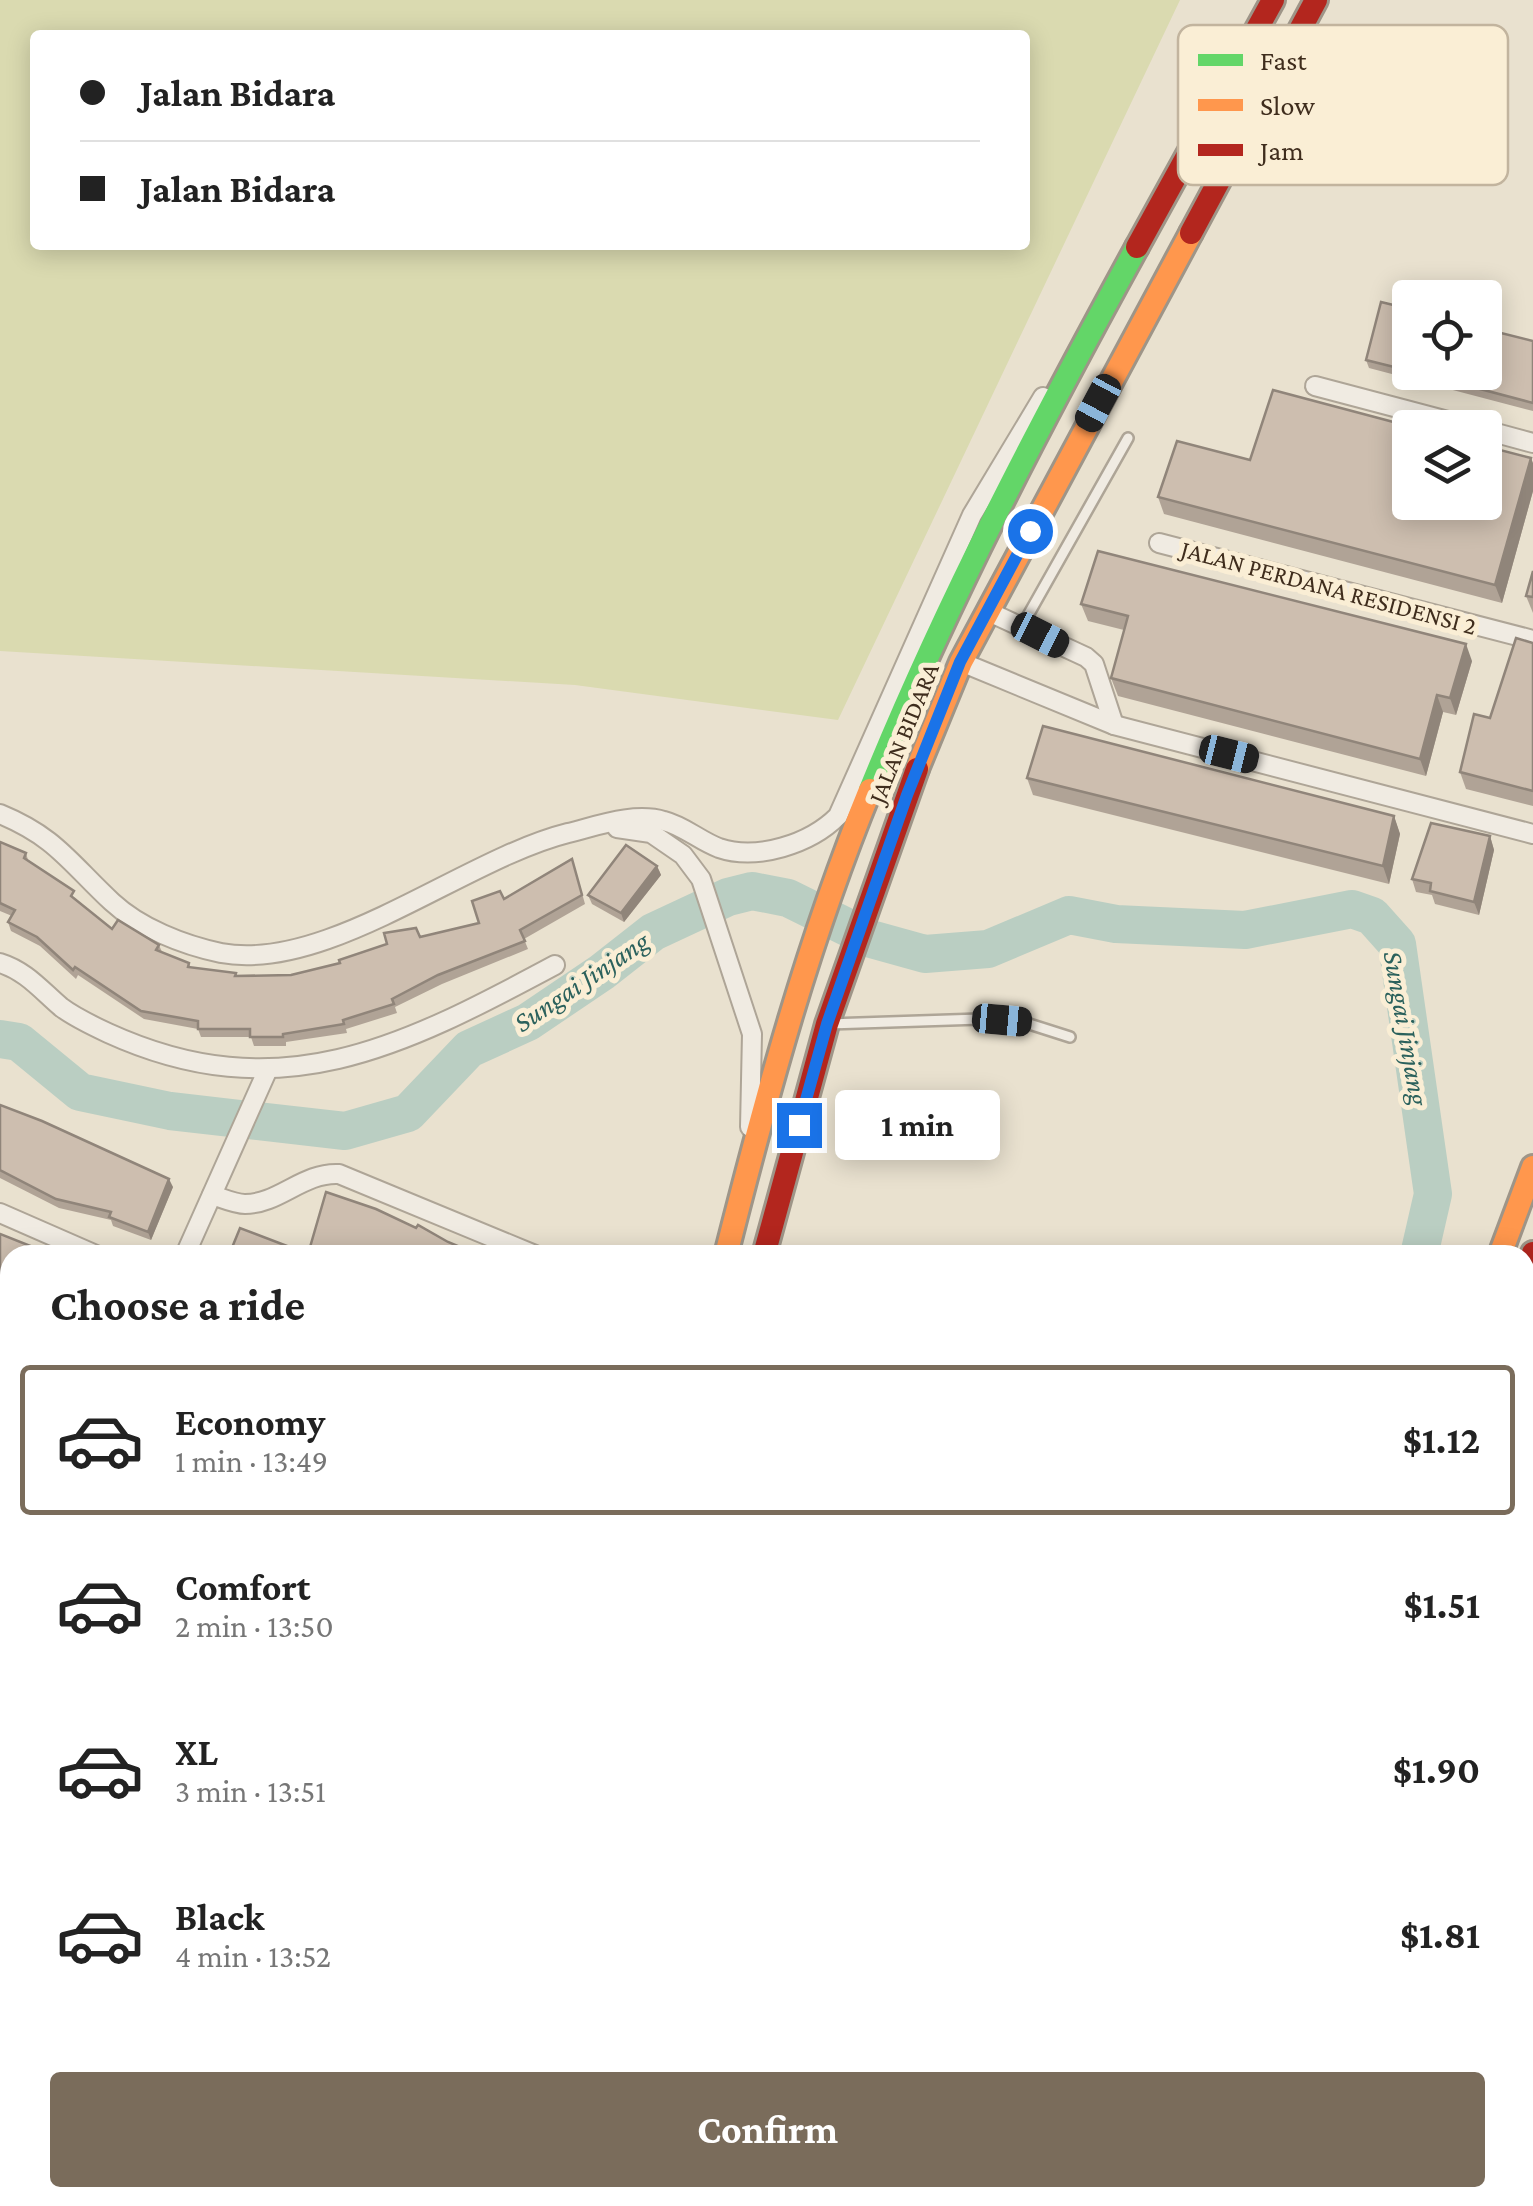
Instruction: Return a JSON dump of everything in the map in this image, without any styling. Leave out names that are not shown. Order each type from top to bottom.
[{"type":"main road","name":"JALAN BIDARA","points":[[1259,25],[1273,0]]},
{"type":"main road","name":"JALAN BIDARA","points":[[1302,25],[1316,0]]},
{"type":"main road","name":"JALAN BIDARA","points":[[728,1245],[810,953],[853,831],[966,570],[1178,174]]},
{"type":"main road","name":"JALAN BIDARA","points":[[767,1245],[827,1024],[871,892],[960,662],[1215,185]]},
{"type":"main road","points":[[853,831],[932,680],[957,619],[966,608],[976,605],[990,612]]},
{"type":"main road","points":[[1504,1245],[1533,1166]]},
{"type":"street","points":[[0,814],[27,825],[60,848],[114,904],[141,923],[222,953],[277,954],[329,938],[554,836],[636,818],[664,820],[718,848],[742,853],[780,848],[823,831],[838,816],[972,514],[1018,434],[1106,306]]},
{"type":"street","points":[[1314,386],[1405,410]]},
{"type":"street","points":[[1502,435],[1533,443]]},
{"type":"street","name":"JALAN PERDANA RESIDENSI 2","points":[[1159,542],[1527,638]]},
{"type":"street","points":[[990,612],[1086,656],[1094,664],[1114,725]]},
{"type":"street","points":[[960,662],[1114,725],[1533,834]]},
{"type":"street","points":[[597,826],[650,832],[683,855],[701,878],[752,1034],[750,1158],[716,1245]]},
{"type":"street","points":[[0,962],[40,985],[63,1008],[105,1032],[158,1054],[206,1064],[268,1069],[296,1069],[328,1062],[420,1034],[555,966]]},
{"type":"street","points":[[190,1245],[268,1069]]},
{"type":"street","points":[[212,1195],[244,1204],[277,1196],[322,1173],[339,1174],[511,1245]]},
{"type":"street","points":[[0,1213],[73,1245]]},
{"type":"lane","points":[[1022,626],[1128,438]]},
{"type":"lane","points":[[827,1024],[980,1019],[1024,1022],[1070,1038]]},
{"type":"green space","points":[[0,0],[1180,0],[838,720],[575,685],[0,651]]},
{"type":"building","points":[[1381,302],[1392,305],[1392,366],[1366,360]]},
{"type":"building","points":[[1502,333],[1533,341],[1533,403],[1484,390],[1502,390]]},
{"type":"building","points":[[1273,390],[1392,422],[1392,520],[1502,520],[1502,450],[1531,458],[1495,585],[1158,497],[1177,441],[1250,460]]},
{"type":"building","points":[[1098,551],[1466,644],[1450,698],[1437,695],[1420,759],[1111,678],[1128,616],[1081,604]]},
{"type":"building","points":[[1533,571],[1533,597],[1526,596]]},
{"type":"building","points":[[1516,638],[1533,643],[1533,791],[1460,772],[1474,714],[1490,718]]},
{"type":"building","points":[[1043,726],[1394,816],[1383,866],[1027,778]]},
{"type":"building","points":[[1431,823],[1490,836],[1474,902],[1430,891],[1431,883],[1412,879]]},
{"type":"building","points":[[0,842],[26,853],[24,858],[74,891],[71,896],[112,929],[118,920],[159,945],[156,950],[189,963],[188,967],[236,973],[235,976],[291,975],[340,963],[339,960],[387,944],[384,933],[416,928],[420,937],[479,923],[472,901],[500,891],[504,899],[572,859],[582,895],[520,930],[525,941],[438,975],[392,999],[394,1004],[343,1020],[344,1024],[283,1037],[250,1037],[250,1029],[198,1029],[198,1021],[141,1011],[75,967],[73,970],[37,937],[8,922],[15,910],[0,903]]},
{"type":"building","points":[[626,845],[657,866],[621,913],[588,895]]},
{"type":"building","points":[[0,1105],[169,1179],[148,1232],[109,1217],[111,1212],[56,1199],[0,1170]]},
{"type":"building","points":[[326,1192],[416,1228],[418,1225],[455,1245],[311,1245]]},
{"type":"building","points":[[240,1228],[284,1245],[233,1245]]},
{"type":"building","points":[[0,1234],[28,1245],[0,1245]]},
{"type":"waterway","name":"Sungai Jinjang","points":[[0,1039],[19,1042],[80,1092],[170,1111],[345,1131],[408,1113],[469,1049],[528,1022],[653,932],[728,897],[752,891],[788,898],[871,939],[925,954],[988,949],[1069,915],[1116,924],[1245,930],[1352,909],[1372,916],[1397,944],[1433,1194],[1421,1245]]},
{"type":"traffic: fast","points":[[870,790],[930,651],[996,515],[1137,247]]},
{"type":"traffic: slow","points":[[917,769],[961,662],[1191,233]]},
{"type":"traffic: slow","points":[[729,1245],[790,1020],[827,904],[870,790]]},
{"type":"traffic: slow","points":[[1504,1245],[1533,1167]]},
{"type":"traffic: jam","points":[[1259,25],[1273,0]]},
{"type":"traffic: jam","points":[[1303,25],[1316,0]]},
{"type":"traffic: jam","points":[[1137,247],[1178,173]]},
{"type":"traffic: jam","points":[[1191,233],[1217,185]]},
{"type":"traffic: jam","points":[[767,1245],[827,1024],[917,769]]},
{"type":"route","points":[[799,1125],[827,1024],[907,795],[960,662],[1030,531]]}]
